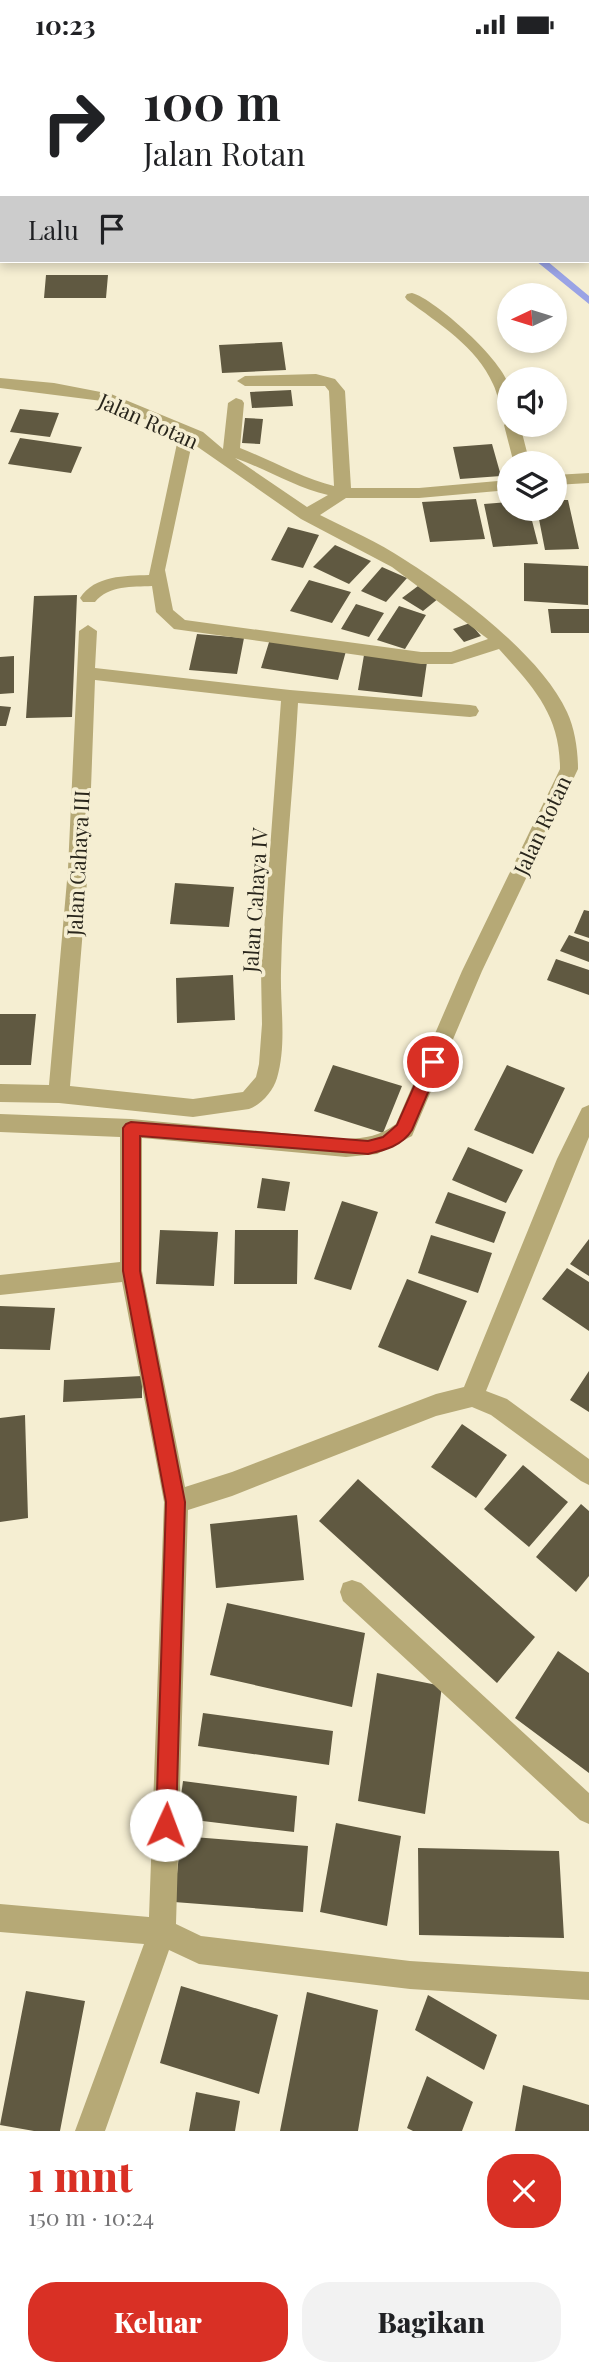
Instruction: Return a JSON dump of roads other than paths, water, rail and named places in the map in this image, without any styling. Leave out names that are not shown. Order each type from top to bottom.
[{"type":"street","points":[[412,297],[446,322],[485,359],[497,379]]},
{"type":"street","points":[[245,381],[316,379],[330,382],[337,391],[343,493]]},
{"type":"street","name":"Jalan Rotan","points":[[0,383],[54,388],[106,397],[187,432],[307,515],[398,563],[502,641],[543,686],[559,713],[569,753],[569,769],[472,971],[404,1130],[388,1142],[368,1147],[346,1148],[131,1128],[0,1123]]},
{"type":"street","points":[[232,451],[236,403]]},
{"type":"street","points":[[497,486],[419,493],[343,493],[313,486],[275,467],[187,432],[157,570],[165,612],[180,625],[421,658],[452,658],[502,641]]},
{"type":"street","points":[[567,479],[589,478]]},
{"type":"street","points":[[307,515],[343,493]]},
{"type":"street","points":[[89,598],[93,591],[103,586],[158,580]]},
{"type":"street","name":"Jalan Cahaya III","points":[[59,1094],[78,869],[88,631]]},
{"type":"street","points":[[87,673],[290,697],[470,711]]},
{"type":"street","name":"Jalan Cahaya IV","points":[[59,1094],[193,1108],[249,1100],[266,1079],[272,1024],[271,971],[290,697]]},
{"type":"street","points":[[0,1093],[59,1094]]},
{"type":"street","points":[[472,1396],[568,1159],[589,1114]]},
{"type":"street","points":[[90,2131],[162,1932],[176,1502],[131,1271],[131,1128]]},
{"type":"street","points":[[0,1285],[131,1271]]},
{"type":"street","points":[[176,1502],[232,1484],[436,1405],[472,1396],[499,1407],[589,1473]]},
{"type":"street","points":[[352,1592],[589,1811]]},
{"type":"street","points":[[0,1918],[162,1932],[199,1950],[410,1975],[589,1986]]},
{"type":"waterway","points":[[543,263],[589,301]]}]
